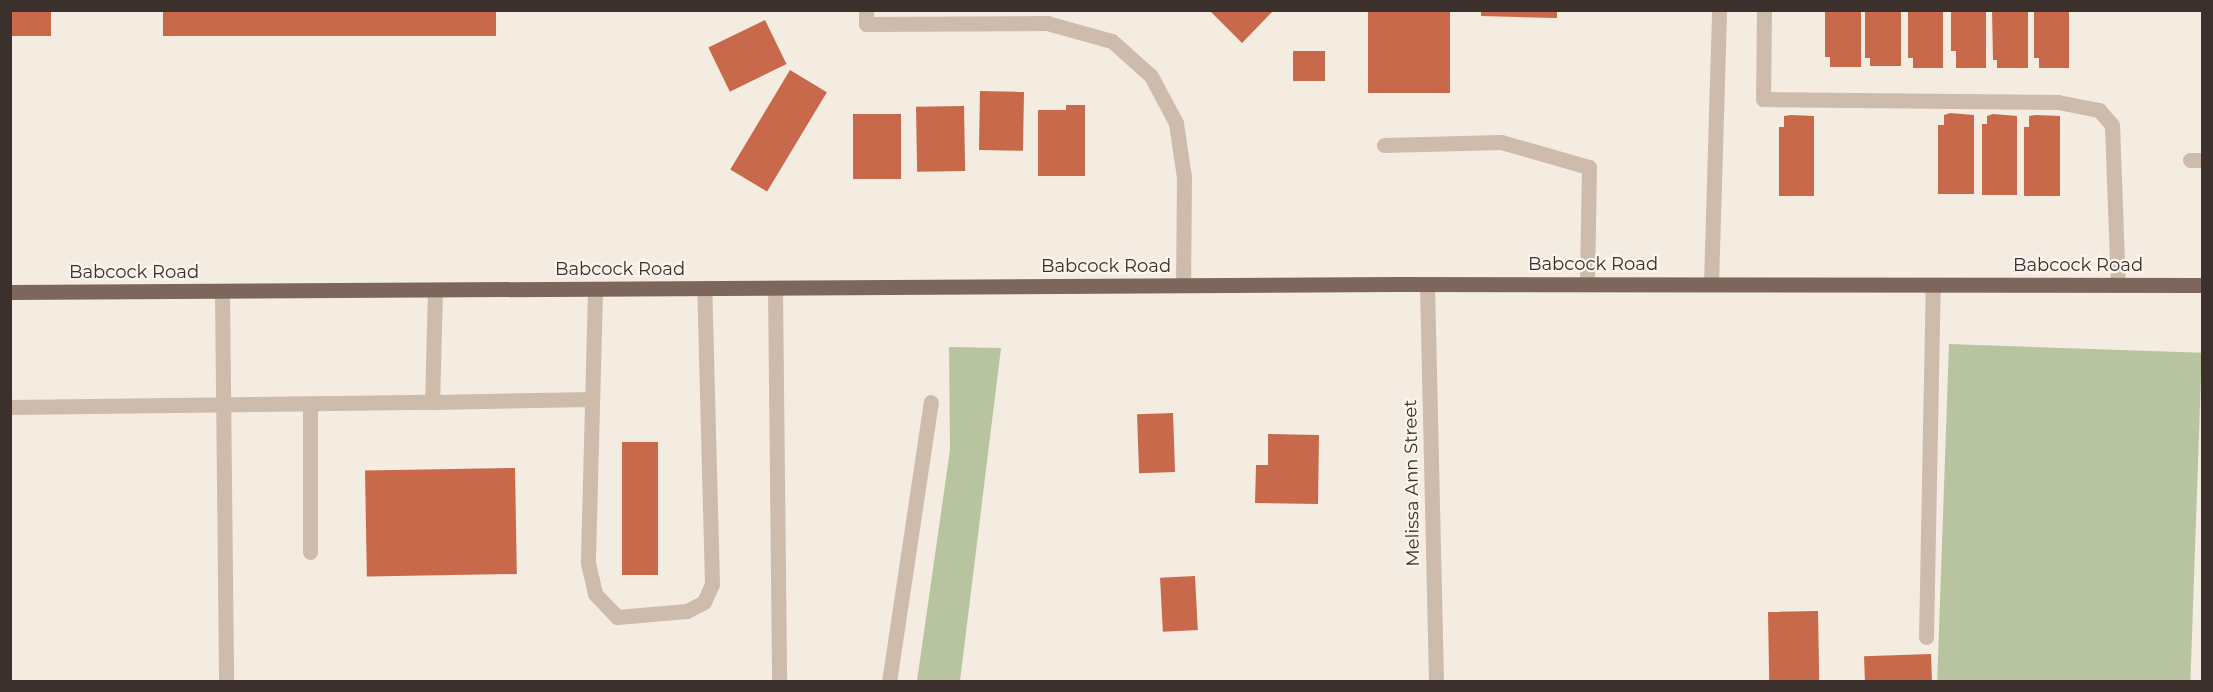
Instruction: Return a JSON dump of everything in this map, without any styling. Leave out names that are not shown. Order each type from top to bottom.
[{"type":"main road","name":"Babcock Road","points":[[10,292],[595,291],[704,288],[1427,284],[2202,285]]},
{"type":"street","points":[[1711,284],[1719,10]]},
{"type":"street","points":[[1764,10],[1763,99],[2058,102],[2099,110],[2112,125],[2118,285]]},
{"type":"street","points":[[866,17],[1047,24],[1112,41],[1150,76],[1176,123],[1184,177],[1184,285]]},
{"type":"street","points":[[1384,145],[1501,142],[1589,167],[1587,284]]},
{"type":"street","name":"Melissa Ann Street","points":[[1427,284],[1436,681]]},
{"type":"street","points":[[1926,637],[1933,285]]},
{"type":"street","points":[[595,291],[588,563],[595,594],[616,617],[687,611],[704,602],[712,584],[704,288]]},
{"type":"street","points":[[775,288],[778,681]]},
{"type":"street","points":[[432,402],[435,290]]},
{"type":"street","points":[[222,291],[226,681]]},
{"type":"street","points":[[10,407],[592,399]]},
{"type":"street","points":[[889,681],[931,402]]},
{"type":"street","points":[[310,404],[310,552]]},
{"type":"green space","points":[[1949,344],[2202,353],[2190,682],[1937,681]]},
{"type":"green space","points":[[949,347],[1001,348],[960,681],[917,681],[950,450]]},
{"type":"building","points":[[10,10],[51,10],[51,36],[10,36]]},
{"type":"building","points":[[163,10],[496,10],[496,36],[163,36]]},
{"type":"building","points":[[1209,10],[1274,10],[1242,43]]},
{"type":"building","points":[[1368,10],[1450,10],[1450,93],[1368,93]]},
{"type":"building","points":[[1481,10],[1557,10],[1557,18],[1481,16]]},
{"type":"building","points":[[1825,10],[1861,10],[1861,67],[1830,67],[1830,57],[1825,57]]},
{"type":"building","points":[[1865,10],[1901,10],[1901,66],[1870,66],[1870,58],[1865,58]]},
{"type":"building","points":[[1908,10],[1943,10],[1943,68],[1913,68],[1913,58],[1908,58]]},
{"type":"building","points":[[1951,10],[1986,10],[1986,68],[1956,68],[1956,51],[1951,51]]},
{"type":"building","points":[[1992,10],[2028,10],[2028,68],[1997,68],[1997,60],[1993,60]]},
{"type":"building","points":[[2034,10],[2069,10],[2069,68],[2039,68],[2039,58],[2034,58]]},
{"type":"building","points":[[765,20],[786,64],[730,92],[708,48]]},
{"type":"building","points":[[1293,51],[1325,51],[1325,81],[1293,81]]},
{"type":"building","points":[[790,70],[827,92],[767,192],[730,169]]},
{"type":"building","points":[[980,91],[1024,92],[1023,151],[979,150]]},
{"type":"building","points":[[1066,105],[1085,105],[1085,176],[1038,176],[1038,110],[1066,110]]},
{"type":"building","points":[[964,106],[965,171],[917,172],[916,107]]},
{"type":"building","points":[[1950,113],[1974,115],[1974,194],[1938,194],[1938,125],[1944,125],[1944,115]]},
{"type":"building","points":[[853,114],[901,114],[901,179],[853,179]]},
{"type":"building","points":[[1993,114],[2017,116],[2017,195],[1982,195],[1982,124],[1987,124],[1987,116]]},
{"type":"building","points":[[1784,116],[1814,116],[1814,196],[1779,196],[1779,127],[1784,127]]},
{"type":"building","points":[[2029,116],[2060,116],[2060,196],[2024,196],[2024,127],[2029,127]]},
{"type":"building","points":[[1173,413],[1175,472],[1139,473],[1137,414]]},
{"type":"building","points":[[1268,434],[1319,435],[1318,504],[1255,503],[1256,465],[1268,465]]},
{"type":"building","points":[[622,442],[658,442],[658,575],[622,575]]},
{"type":"building","points":[[515,468],[517,574],[367,577],[365,471]]},
{"type":"building","points":[[1195,576],[1198,630],[1163,632],[1160,578]]},
{"type":"building","points":[[1818,611],[1819,682],[1769,682],[1768,612]]},
{"type":"building","points":[[1931,654],[1932,682],[1865,682],[1864,656]]}]
